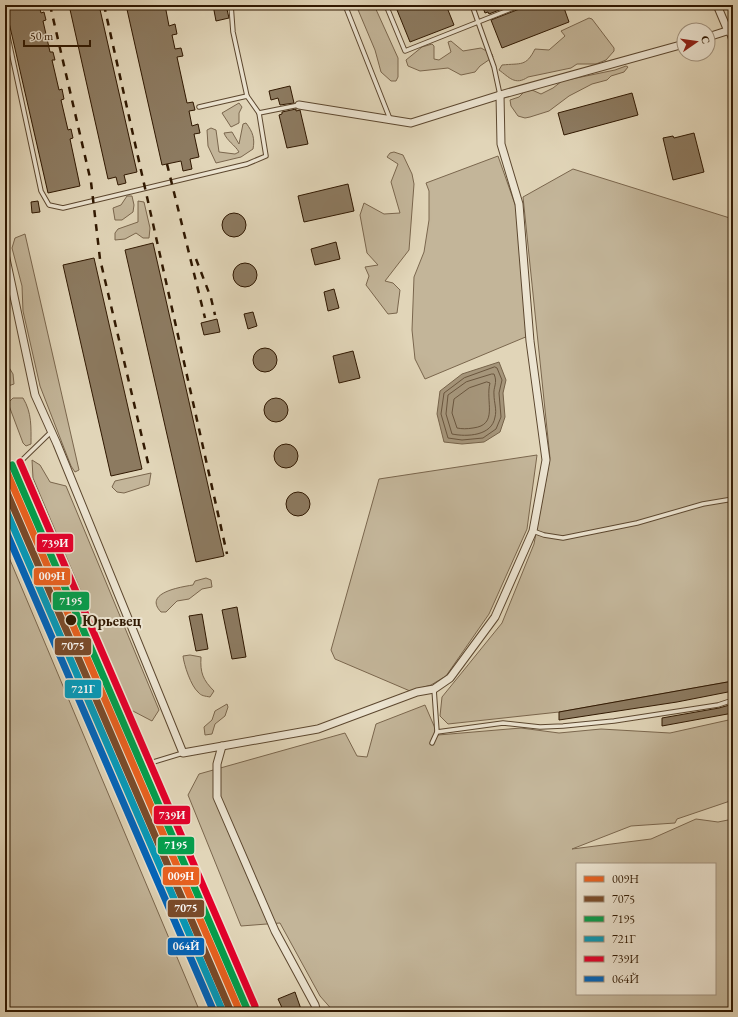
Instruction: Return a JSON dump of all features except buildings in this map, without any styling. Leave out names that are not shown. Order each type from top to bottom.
[{"type":"street","points":[[716,34],[730,30],[717,5]]},
{"type":"street","points":[[299,105],[411,123],[500,95],[676,46]]},
{"type":"street","points":[[5,254],[36,396],[183,753],[318,728],[417,692],[434,689],[450,678],[495,617],[533,531],[546,460],[530,341],[520,204],[501,144],[500,95]]},
{"type":"street","points":[[222,746],[218,764],[217,797],[275,931],[312,998],[317,1012]]},
{"type":"lane","points":[[5,23],[41,190],[49,204],[63,208],[247,164],[266,156],[258,113],[247,96],[233,32],[231,5]]},
{"type":"lane","points":[[345,5],[391,120]]},
{"type":"lane","points":[[386,5],[405,51],[521,5]]},
{"type":"lane","points":[[472,5],[494,67],[500,95]]},
{"type":"lane","points":[[730,30],[733,46]]},
{"type":"lane","points":[[199,106],[247,96]]},
{"type":"lane","points":[[258,113],[299,105]]},
{"type":"lane","points":[[16,466],[52,432]]},
{"type":"lane","points":[[533,531],[544,535],[563,538],[637,522],[704,504],[733,499]]},
{"type":"lane","points":[[432,743],[437,732],[434,689]]},
{"type":"lane","points":[[437,732],[503,723],[540,727],[578,725],[718,705],[733,700]]},
{"type":"lane","points":[[147,764],[183,753]]},
{"type":"shaded area","points":[[356,5],[374,5],[398,58],[398,77],[396,81],[391,81],[381,72],[375,50]]},
{"type":"shaded area","points":[[589,18],[592,19],[614,48],[614,51],[606,60],[596,64],[577,64],[571,68],[528,77],[519,81],[512,80],[499,70],[502,65],[518,64],[526,61],[535,49],[549,50],[565,36],[561,31]]},
{"type":"shaded area","points":[[451,41],[463,51],[481,48],[492,54],[493,57],[480,66],[475,72],[461,75],[448,68],[420,71],[408,66],[406,60],[422,47],[432,44],[434,46],[434,59],[439,60],[451,52],[448,42]]},
{"type":"shaded area","points":[[626,66],[628,67],[624,72],[611,76],[607,80],[592,84],[569,96],[549,111],[525,118],[518,116],[511,106],[510,100],[519,97],[524,92],[532,90],[541,94],[553,88],[562,81],[615,70]]},
{"type":"shaded area","points":[[239,103],[242,107],[239,113],[239,123],[231,127],[222,113]]},
{"type":"shaded area","points":[[246,123],[253,136],[253,149],[241,157],[216,163],[208,146],[207,130],[211,128],[216,130],[219,152],[235,154],[239,152],[224,133],[232,132],[239,144],[243,124]]},
{"type":"shaded area","points":[[394,152],[403,155],[412,174],[414,184],[409,250],[385,281],[393,283],[400,290],[397,313],[388,314],[366,285],[369,276],[365,267],[378,265],[367,253],[360,215],[364,203],[384,214],[400,213],[391,182],[398,164],[387,157],[390,153]]},
{"type":"shaded area","points":[[498,156],[517,210],[528,336],[425,379],[415,359],[412,330],[414,277],[424,252],[429,220],[429,191],[426,183]]},
{"type":"shaded area","points":[[573,169],[733,219],[733,681],[559,712],[448,724],[440,716],[442,697],[502,623],[534,544],[550,458],[523,197]]},
{"type":"shaded area","points":[[127,196],[132,196],[134,205],[133,212],[122,220],[115,220],[113,208],[121,205]]},
{"type":"shaded area","points":[[138,201],[144,202],[150,228],[149,238],[143,238],[136,233],[125,239],[115,240],[115,233],[118,229],[138,222]]},
{"type":"shaded area","points":[[25,234],[79,470],[75,472],[71,466],[40,386],[23,311],[22,286],[12,248],[15,238]]},
{"type":"shaded area","points":[[5,361],[13,374],[14,384],[5,387]]},
{"type":"shaded area","points":[[13,398],[23,398],[28,409],[31,444],[26,446],[23,443],[8,403]]},
{"type":"shaded area","points":[[537,455],[527,529],[489,614],[446,676],[431,685],[410,691],[335,659],[331,650],[379,479]]},
{"type":"shaded area","points":[[32,460],[40,465],[50,482],[66,486],[159,710],[152,721],[131,710],[33,478]]},
{"type":"shaded area","points":[[151,473],[149,485],[124,493],[117,492],[112,487],[115,481]]},
{"type":"shaded area","points":[[5,548],[200,1012],[5,1012]]},
{"type":"shaded area","points":[[206,578],[211,580],[212,587],[202,589],[189,599],[177,601],[166,612],[161,612],[157,605],[157,600],[165,592],[180,587],[193,585],[195,581]]},
{"type":"shaded area","points":[[190,655],[201,657],[203,676],[214,691],[210,697],[203,696],[199,693],[190,680],[183,656]]},
{"type":"shaded area","points":[[227,704],[228,707],[225,716],[215,724],[212,734],[205,735],[204,727],[212,720],[215,711]]},
{"type":"shaded area","points":[[425,705],[438,735],[521,728],[559,733],[601,729],[670,733],[733,719],[733,800],[677,819],[675,823],[631,826],[572,849],[651,839],[696,819],[718,822],[733,819],[733,1012],[334,1012],[320,996],[280,923],[241,926],[188,795],[199,774],[345,733],[357,756],[367,757],[376,724]]},
{"type":"water","points":[[499,362],[506,380],[503,393],[505,417],[500,432],[484,442],[462,444],[444,442],[437,414],[440,391],[462,374]]},
{"type":"railway","points":[[50,5],[91,182],[100,259],[149,467]]},
{"type":"railway","points":[[104,5],[227,554]]},
{"type":"railway","points":[[167,164],[205,318]]},
{"type":"railway","points":[[196,259],[211,298],[215,315]]},
{"type":"transit line","name":"739И","points":[[20,462],[255,1006]]},
{"type":"transit line","name":"7195","points":[[12,465],[247,1009]]},
{"type":"transit line","name":"009Н","points":[[5,468],[240,1012]]},
{"type":"transit line","name":"7075","points":[[5,488],[231,1012]]},
{"type":"transit line","name":"721Г","points":[[5,508],[223,1012]]},
{"type":"transit line","name":"064Й","points":[[5,529],[214,1012]]},
{"type":"place","name":"Юрьевец","points":[[71,620]]}]
